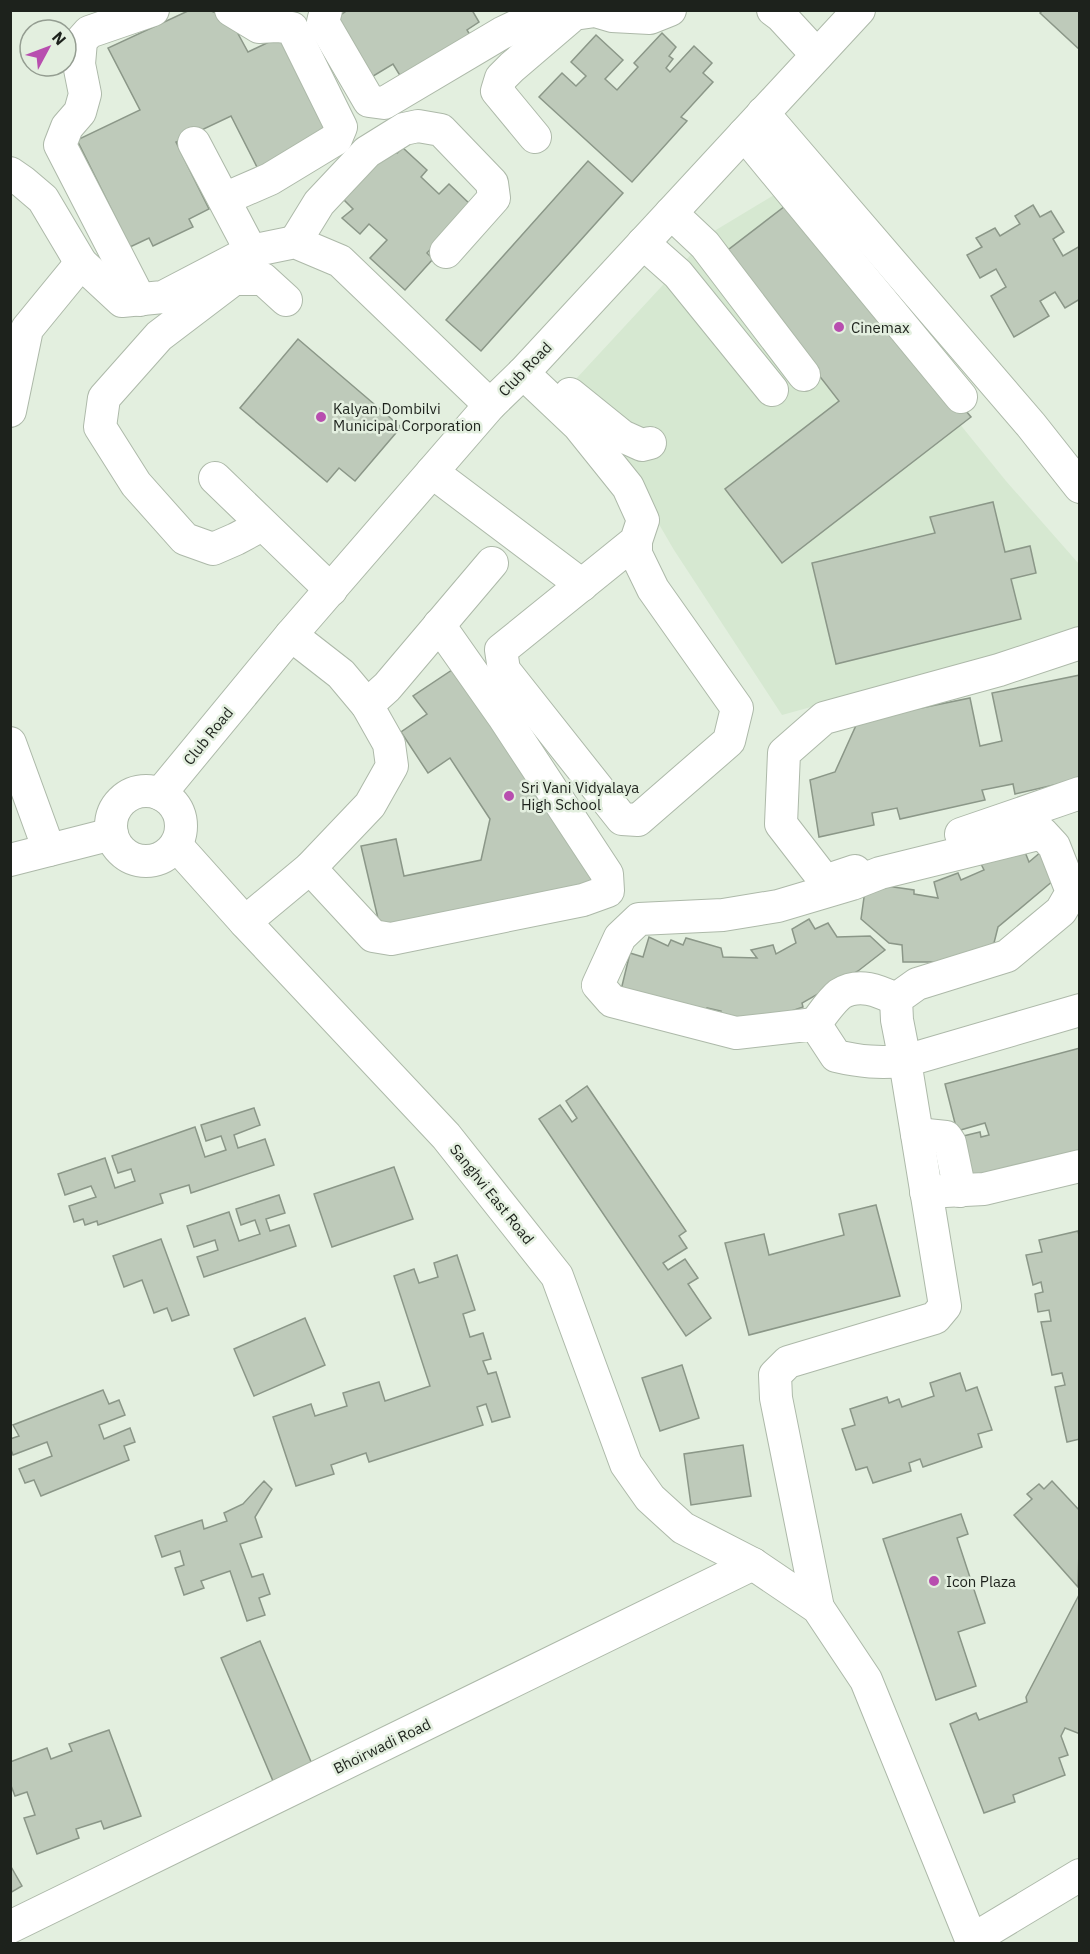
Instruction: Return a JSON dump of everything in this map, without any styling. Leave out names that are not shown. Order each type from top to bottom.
[{"type":"street","points":[[140,300],[60,145],[67,127],[80,112],[85,94],[79,64],[81,41],[88,32],[153,10]]},
{"type":"street","points":[[224,199],[270,180],[336,139],[341,127],[292,28],[259,27],[231,10]]},
{"type":"street","points":[[326,10],[323,22],[369,101],[384,103],[495,22],[550,10]]},
{"type":"street","points":[[535,137],[497,91],[501,78],[512,67],[574,14],[595,11],[612,16],[650,18],[670,10]]},
{"type":"street","points":[[773,10],[817,55]]},
{"type":"street","name":"Club Road","points":[[160,794],[291,635],[490,405],[527,368],[858,10]]},
{"type":"street","points":[[754,123],[961,397]]},
{"type":"street","points":[[754,123],[1031,425],[1080,487]]},
{"type":"street","points":[[295,242],[319,203],[366,152],[404,129],[418,126],[441,130],[492,183],[494,198],[446,252]]},
{"type":"street","points":[[194,143],[251,250]]},
{"type":"street","points":[[15,181],[43,200],[81,262],[122,301],[163,297],[251,250],[295,242],[340,261],[490,405]]},
{"type":"street","points":[[671,213],[705,245],[804,375]]},
{"type":"street","points":[[643,243],[678,274],[772,390]]},
{"type":"street","points":[[10,411],[27,329],[81,262]]},
{"type":"street","points":[[262,525],[213,549],[185,539],[136,484],[100,427],[104,398],[159,336],[234,279],[263,279],[286,300]]},
{"type":"street","points":[[527,368],[622,436],[642,445],[651,443]]},
{"type":"street","points":[[527,368],[579,426],[628,487],[643,520],[636,541],[636,554],[653,589],[737,708],[729,741],[638,820],[622,819],[504,669],[501,650],[636,541]]},
{"type":"street","points":[[432,472],[582,585]]},
{"type":"street","points":[[215,478],[331,590]]},
{"type":"street","points":[[367,705],[387,687],[492,563]]},
{"type":"street","points":[[310,868],[373,936],[391,939],[583,900],[608,891],[607,874],[503,716],[439,625]]},
{"type":"street","points":[[245,922],[310,868],[370,805],[392,766],[389,744],[367,705],[341,674],[291,635]]},
{"type":"street","points":[[1080,643],[999,670],[824,718],[784,753],[781,824],[825,881],[1080,793]]},
{"type":"street","points":[[10,743],[49,850]]},
{"type":"street","points":[[139,792],[160,794],[170,800],[181,822],[176,844],[168,854],[157,860],[133,859],[116,844],[112,834],[111,823],[114,812],[128,796],[139,792]]},
{"type":"street","points":[[1042,832],[1054,846],[1072,892],[1061,910],[1007,956],[917,984],[896,999],[875,989],[854,989],[840,995],[815,1024],[736,1033],[612,1001],[598,985],[620,937],[639,919],[723,915],[778,906],[852,885],[880,873],[1042,832]]},
{"type":"street","points":[[10,860],[112,834]]},
{"type":"street","name":"Sanghvi East Road","points":[[176,844],[245,922],[446,1136],[557,1276],[626,1464],[650,1498],[682,1528],[753,1564],[818,1608]]},
{"type":"street","points":[[896,999],[897,1020],[945,1306],[935,1318],[788,1362],[776,1375],[776,1398],[818,1608],[866,1680],[972,1942],[1080,1875]]},
{"type":"street","points":[[815,1024],[836,1056],[860,1062],[886,1063],[905,1060],[1080,1010]]},
{"type":"street","points":[[917,1134],[946,1137],[950,1143],[960,1191]]},
{"type":"street","points":[[926,1192],[984,1190],[1080,1166]]},
{"type":"street","name":"Bhoirwadi Road","points":[[10,1927],[753,1564]]},
{"type":"shaded area","points":[[774,195],[1006,481],[1079,564],[1079,633],[782,715],[674,550],[575,380],[711,233]]},
{"type":"building","points":[[190,10],[209,10],[230,19],[248,52],[288,33],[335,132],[261,175],[231,116],[176,142],[209,209],[189,219],[193,227],[153,246],[149,238],[130,247],[77,140],[140,110],[108,48]]},
{"type":"building","points":[[348,10],[472,10],[479,22],[467,30],[473,40],[407,87],[393,64],[370,78],[333,20]]},
{"type":"building","points":[[1043,10],[1080,10],[1080,50],[1040,13]]},
{"type":"building","points":[[662,33],[676,47],[669,56],[673,59],[666,68],[670,72],[694,46],[712,63],[703,73],[713,82],[681,117],[687,121],[632,182],[539,97],[562,73],[576,86],[586,76],[571,62],[596,35],[623,60],[605,79],[617,90],[638,67],[634,63]]},
{"type":"building","points":[[385,147],[397,153],[403,148],[427,170],[421,177],[439,194],[449,184],[472,206],[427,253],[433,259],[405,290],[370,258],[387,240],[369,224],[360,234],[342,218],[353,209],[339,195]]},
{"type":"building","points":[[588,161],[623,193],[481,351],[446,320]]},
{"type":"building","name":"Cinemax","points":[[789,203],[971,417],[782,563],[725,489],[839,401],[724,253]]},
{"type":"building","points":[[1033,205],[1040,217],[1051,211],[1064,232],[1053,239],[1063,256],[1080,246],[1080,299],[1065,308],[1055,292],[1040,301],[1049,316],[1014,337],[991,296],[1006,287],[996,269],[980,278],[967,255],[982,247],[976,238],[995,228],[1000,236],[1020,224],[1015,216]]},
{"type":"building","name":"Kalyan Dombilvi Municipal Corporation","points":[[298,339],[401,427],[355,481],[339,468],[327,482],[240,408]]},
{"type":"building","points":[[993,502],[1005,552],[1030,546],[1036,573],[1011,579],[1021,619],[836,664],[812,563],[935,533],[930,517]]},
{"type":"building","name":"Sri Vani Vidyalaya High School","points":[[458,666],[600,881],[380,927],[361,846],[396,839],[404,876],[481,860],[490,819],[450,758],[428,773],[401,732],[427,714],[413,696]]},
{"type":"building","points":[[1080,675],[1080,779],[1015,794],[1013,784],[982,790],[985,800],[900,819],[897,808],[872,813],[874,825],[819,837],[810,780],[835,772],[858,721],[970,698],[980,746],[1002,741],[992,693]]},
{"type":"building","points":[[1023,847],[1029,862],[1042,851],[1060,875],[998,927],[994,943],[961,958],[935,962],[903,962],[902,945],[889,943],[861,919],[866,883],[914,890],[914,894],[938,898],[934,882],[958,873],[961,880],[984,870],[981,864]]},
{"type":"building","points":[[809,919],[815,929],[828,923],[837,937],[870,936],[885,950],[858,971],[802,1003],[803,1007],[757,1023],[720,1020],[721,1011],[707,1008],[706,1013],[621,990],[630,953],[643,957],[649,937],[668,946],[671,940],[683,945],[686,938],[721,948],[723,957],[757,958],[751,950],[773,945],[776,954],[796,943],[792,929]]},
{"type":"building","points":[[1080,1048],[1080,1156],[970,1176],[959,1137],[980,1132],[981,1137],[989,1135],[985,1123],[957,1131],[945,1084]]},
{"type":"building","points":[[587,1086],[686,1231],[679,1236],[687,1248],[663,1263],[668,1270],[685,1259],[698,1278],[688,1284],[711,1318],[686,1336],[539,1119],[560,1105],[572,1122],[577,1118],[566,1101]]},
{"type":"building","points":[[254,1108],[260,1125],[234,1135],[238,1148],[265,1139],[274,1165],[191,1193],[189,1185],[160,1194],[163,1203],[98,1225],[97,1221],[85,1225],[83,1219],[74,1222],[69,1206],[96,1197],[91,1186],[65,1195],[58,1174],[105,1158],[115,1188],[135,1181],[131,1169],[118,1173],[112,1156],[195,1127],[205,1157],[226,1150],[221,1136],[206,1141],[201,1125]]},
{"type":"building","points":[[394,1167],[413,1219],[332,1247],[314,1194]]},
{"type":"building","points":[[279,1195],[285,1213],[266,1219],[270,1231],[289,1225],[296,1246],[204,1277],[197,1257],[218,1250],[215,1240],[194,1247],[187,1226],[229,1212],[239,1241],[260,1234],[255,1220],[241,1225],[236,1209]]},
{"type":"building","points":[[876,1205],[900,1296],[749,1335],[725,1243],[764,1234],[769,1255],[844,1235],[839,1214]]},
{"type":"building","points":[[1078,1231],[1080,1240],[1080,1439],[1067,1442],[1055,1387],[1065,1385],[1062,1373],[1052,1375],[1041,1322],[1051,1321],[1049,1310],[1038,1312],[1035,1294],[1043,1292],[1041,1282],[1033,1285],[1026,1255],[1042,1252],[1039,1240]]},
{"type":"building","points":[[161,1239],[189,1315],[172,1321],[167,1308],[154,1313],[142,1280],[124,1287],[113,1256]]},
{"type":"building","points":[[457,1255],[475,1310],[463,1314],[470,1337],[483,1333],[491,1359],[483,1361],[488,1374],[496,1372],[510,1417],[492,1422],[486,1404],[477,1407],[483,1425],[369,1462],[366,1453],[331,1465],[334,1474],[296,1486],[273,1417],[311,1404],[315,1416],[347,1406],[343,1393],[379,1382],[385,1401],[430,1386],[394,1276],[414,1269],[419,1283],[438,1277],[434,1263]]},
{"type":"building","points":[[305,1318],[325,1365],[254,1396],[234,1349]]},
{"type":"building","points":[[682,1365],[699,1418],[660,1431],[642,1378]]},
{"type":"building","points":[[960,1373],[966,1391],[977,1387],[992,1430],[978,1434],[982,1447],[923,1467],[920,1459],[909,1463],[911,1471],[873,1483],[867,1467],[856,1470],[842,1429],[855,1425],[850,1409],[887,1397],[889,1403],[899,1399],[902,1407],[934,1396],[930,1383]]},
{"type":"building","points":[[103,1390],[109,1404],[119,1400],[125,1415],[99,1425],[104,1439],[130,1428],[135,1442],[124,1446],[129,1460],[41,1496],[34,1480],[25,1483],[19,1469],[52,1456],[47,1442],[13,1455],[10,1439],[19,1436],[13,1425]]},
{"type":"building","points":[[743,1445],[751,1496],[691,1505],[684,1454]]},
{"type":"building","points":[[264,1481],[272,1489],[255,1517],[262,1537],[240,1544],[252,1577],[263,1574],[270,1594],[259,1598],[265,1615],[247,1621],[230,1571],[201,1581],[204,1588],[184,1595],[175,1568],[184,1565],[180,1551],[162,1557],[155,1536],[202,1520],[204,1529],[227,1521],[224,1513],[243,1504]]},
{"type":"building","points":[[1052,1481],[1080,1511],[1078,1587],[1014,1515],[1032,1499],[1027,1494],[1039,1484],[1044,1489]]},
{"type":"building","name":"Icon Plaza","points":[[961,1514],[968,1534],[957,1538],[985,1623],[958,1632],[976,1686],[936,1700],[883,1539]]},
{"type":"building","points":[[1080,1593],[1080,1734],[1065,1728],[1061,1736],[1068,1755],[1059,1758],[1065,1775],[1013,1795],[1015,1802],[984,1813],[950,1724],[976,1713],[979,1720],[1027,1702],[1026,1697]]},
{"type":"building","points":[[260,1641],[312,1764],[273,1781],[221,1658]]},
{"type":"building","points":[[109,1730],[141,1816],[104,1829],[101,1821],[76,1829],[79,1838],[37,1854],[24,1818],[35,1815],[27,1792],[15,1796],[10,1783],[10,1762],[47,1748],[51,1759],[72,1751],[69,1744]]},
{"type":"building","points":[[10,1865],[22,1886],[10,1893]]},
{"type":"place","name":"Cinemax","points":[[839,327]]},
{"type":"place","name":"Kalyan Dombilvi Municipal Corporation","points":[[321,417]]},
{"type":"place","name":"Sri Vani Vidyalaya High School","points":[[509,796]]},
{"type":"place","name":"Icon Plaza","points":[[934,1581]]}]
